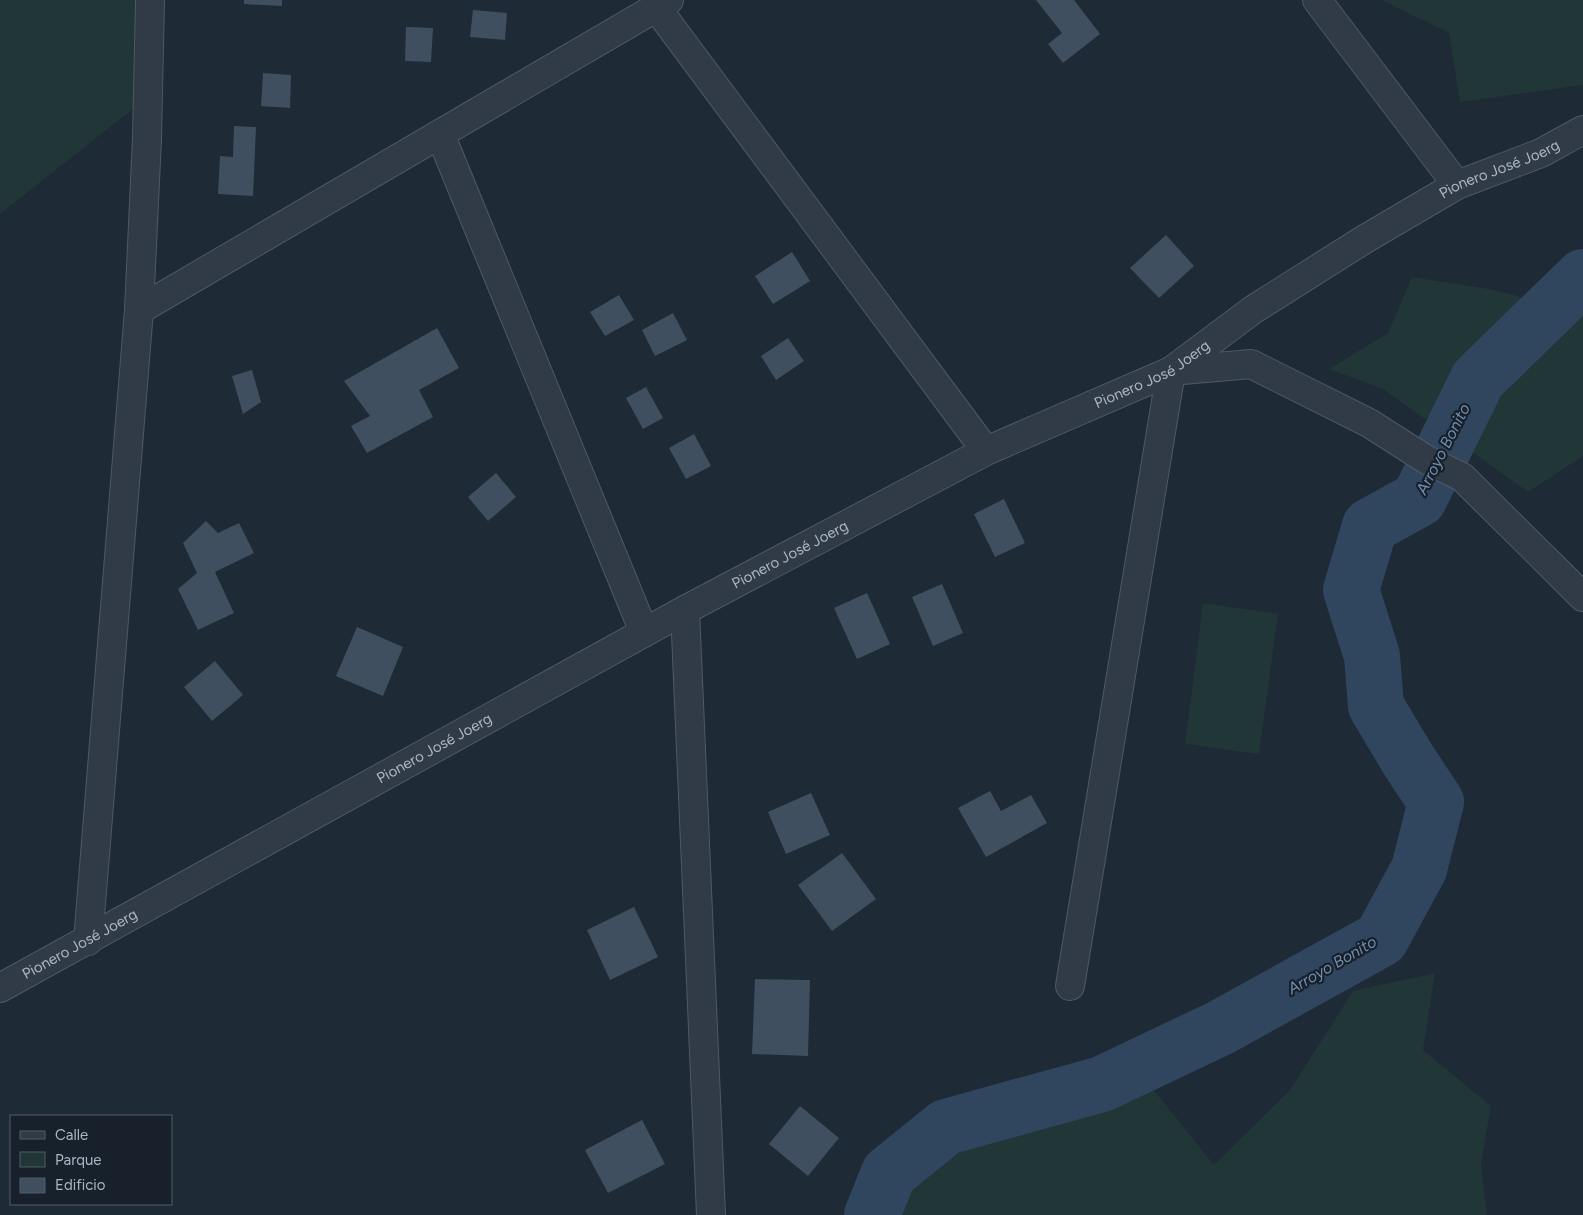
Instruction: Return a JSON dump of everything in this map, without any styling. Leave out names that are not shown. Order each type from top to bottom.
[{"type":"street","points":[[88,941],[139,310],[147,138],[150,0]]},
{"type":"street","points":[[1317,0],[1457,185]]},
{"type":"street","points":[[139,310],[663,4],[986,451]]},
{"type":"street","name":"Pionero José Joerg","points":[[0,988],[644,632],[986,451],[1171,371],[1254,309],[1365,239],[1457,185],[1541,153],[1583,130]]},
{"type":"street","points":[[440,134],[644,632]]},
{"type":"street","points":[[1070,986],[1171,371],[1251,364],[1370,423],[1428,460],[1462,477],[1583,597]]},
{"type":"street","points":[[685,610],[711,1215]]},
{"type":"green space","points":[[0,0],[151,0],[148,97],[0,214]]},
{"type":"green space","points":[[1382,0],[1583,0],[1583,85],[1460,102],[1449,33]]},
{"type":"green space","points":[[1412,277],[1489,289],[1543,302],[1583,295],[1583,456],[1528,492],[1383,389],[1329,369],[1388,333]]},
{"type":"green space","points":[[1203,603],[1278,614],[1259,754],[1185,744]]},
{"type":"green space","points":[[1435,973],[1423,1050],[1491,1106],[1481,1165],[1487,1215],[889,1215],[920,1165],[1153,1089],[1214,1165],[1290,1090],[1353,991]]},
{"type":"building","points":[[244,0],[282,0],[282,6],[244,4]]},
{"type":"building","points":[[1036,0],[1074,0],[1100,34],[1063,63],[1048,44],[1062,33]]},
{"type":"building","points":[[473,10],[507,13],[505,40],[470,37]]},
{"type":"building","points":[[406,27],[433,28],[431,62],[405,61]]},
{"type":"building","points":[[263,73],[291,75],[290,108],[261,106]]},
{"type":"building","points":[[234,126],[256,127],[253,196],[218,194],[220,156],[233,157]]},
{"type":"building","points":[[1166,235],[1194,266],[1159,298],[1130,268]]},
{"type":"building","points":[[792,252],[810,281],[773,304],[755,276]]},
{"type":"building","points":[[619,295],[634,320],[605,336],[590,312]]},
{"type":"building","points":[[673,313],[687,340],[655,356],[642,330]]},
{"type":"building","points":[[437,328],[459,368],[419,390],[433,417],[367,453],[351,426],[370,416],[344,381]]},
{"type":"building","points":[[788,338],[804,361],[776,380],[761,356]]},
{"type":"building","points":[[252,370],[261,402],[243,414],[232,376]]},
{"type":"building","points":[[646,387],[663,418],[643,429],[626,398]]},
{"type":"building","points":[[694,434],[711,466],[686,479],[669,448]]},
{"type":"building","points":[[496,473],[516,497],[488,521],[468,497]]},
{"type":"building","points":[[1004,499],[1025,543],[995,557],[974,514]]},
{"type":"building","points":[[206,521],[218,533],[239,523],[254,553],[215,572],[234,613],[198,630],[178,589],[197,573],[183,543]]},
{"type":"building","points":[[942,584],[963,633],[933,646],[912,597]]},
{"type":"building","points":[[867,593],[890,644],[857,659],[834,608]]},
{"type":"building","points":[[357,627],[403,647],[383,696],[336,676]]},
{"type":"building","points":[[215,661],[243,695],[212,721],[184,687]]},
{"type":"building","points":[[990,791],[1001,811],[1031,795],[1047,823],[986,857],[958,808]]},
{"type":"building","points":[[811,793],[830,835],[786,854],[768,812]]},
{"type":"building","points":[[842,853],[876,899],[832,931],[798,885]]},
{"type":"building","points":[[634,907],[658,957],[610,980],[587,930]]},
{"type":"building","points":[[755,979],[810,980],[808,1056],[752,1054]]},
{"type":"building","points":[[800,1106],[839,1138],[808,1176],[769,1144]]},
{"type":"building","points":[[642,1120],[665,1164],[608,1193],[585,1150]]},
{"type":"waterway","name":"Arroyo Bonito","points":[[872,1215],[889,1173],[946,1127],[1102,1084],[1220,1028],[1381,939],[1419,869],[1436,802],[1376,706],[1372,656],[1351,590],[1370,526],[1419,499],[1478,379],[1583,277]]}]
